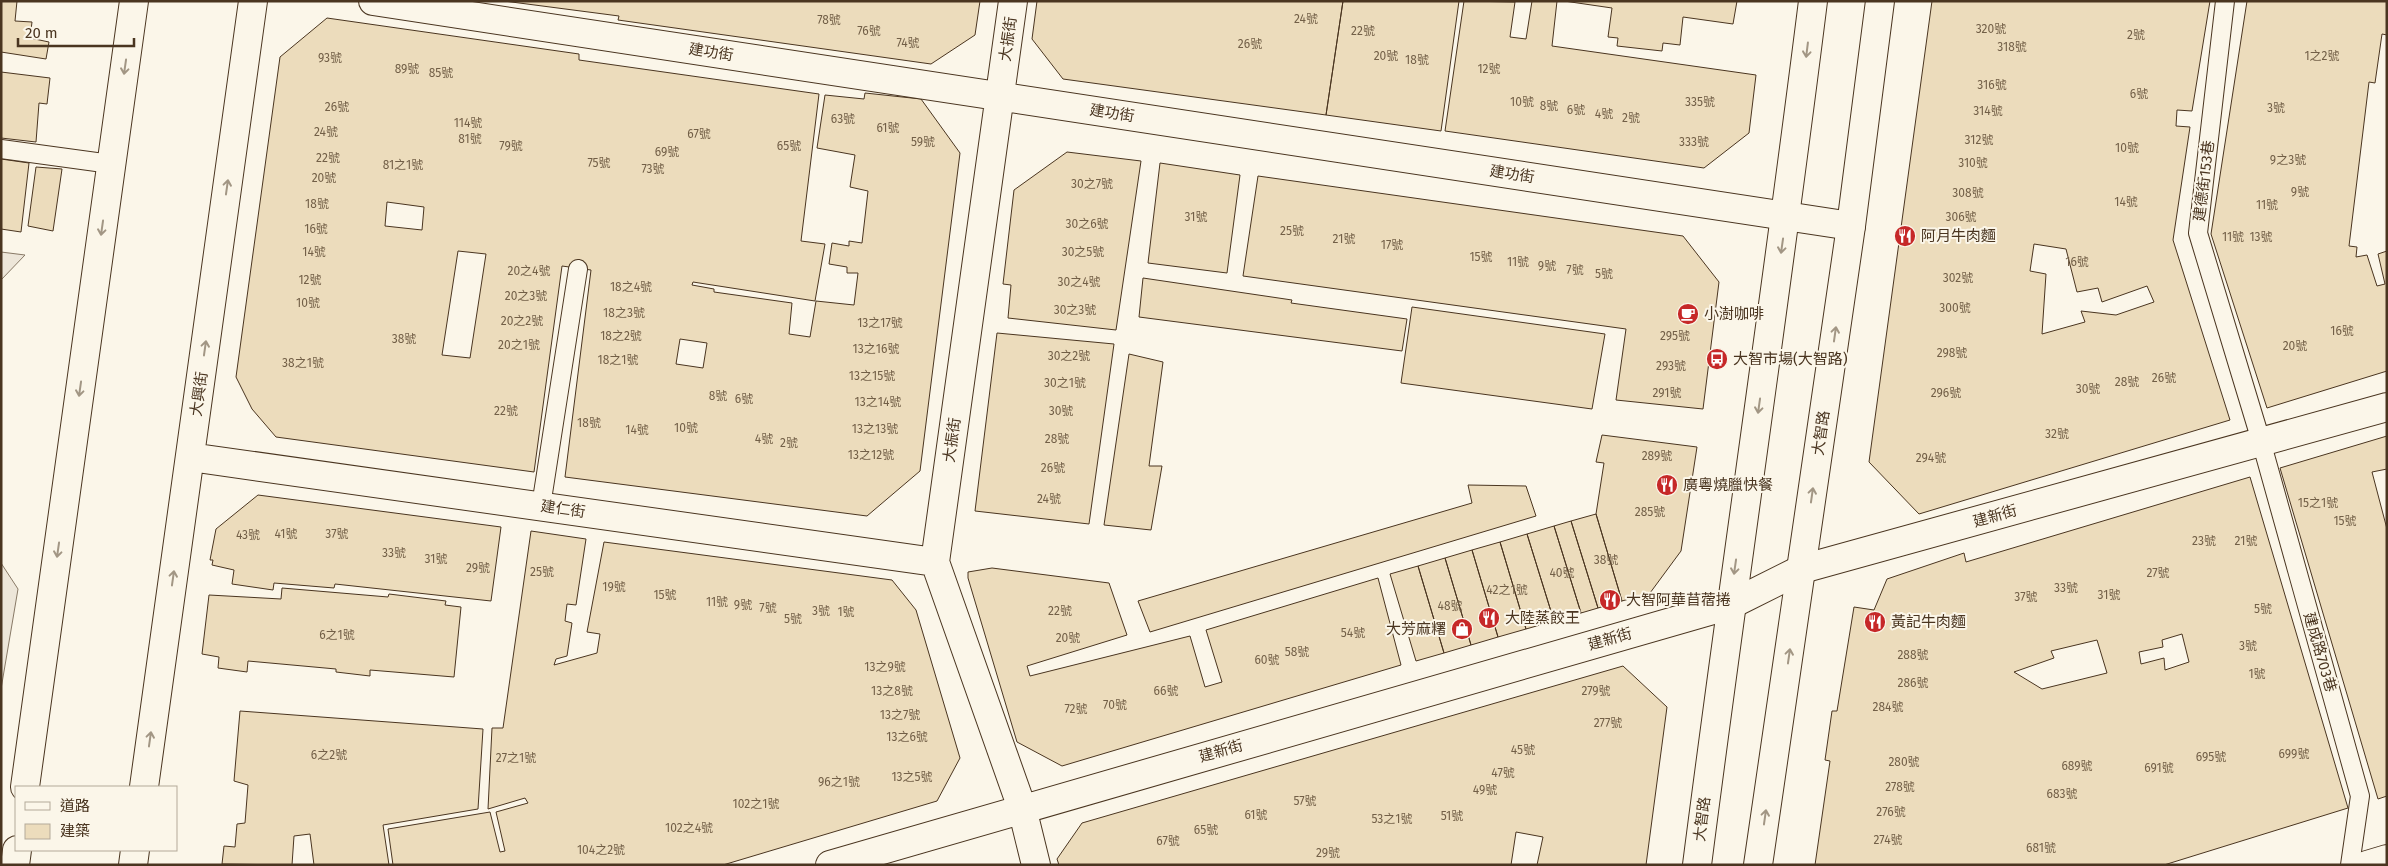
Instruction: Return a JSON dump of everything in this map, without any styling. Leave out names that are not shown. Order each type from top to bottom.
[{"type":"street","points":[[25,786],[134,1]]},
{"type":"street","name":"大興街","points":[[144,786],[253,1]]},
{"type":"street","name":"建功街","points":[[373,1],[1850,226]]},
{"type":"street","name":"大振街","points":[[1013,1],[935,562],[1022,808],[1036,865]]},
{"type":"street","name":"大智路","points":[[1696,865],[1730,605],[1786,216],[1813,1]]},
{"type":"street","name":"大智路","points":[[1758,865],[1802,569],[1880,1]]},
{"type":"street","name":"建新街","points":[[830,865],[1730,605],[1802,569],[2387,407]]},
{"type":"street","name":"建仁街","points":[[190,457],[935,562]]},
{"type":"street","points":[[15,865],[17,851]]},
{"type":"street","points":[[133,865],[135,851]]},
{"type":"street","points":[[2367,865],[2387,859]]},
{"type":"lane","name":"建德街153巷","points":[[2226,1],[2198,233],[2261,442]]},
{"type":"lane","points":[[1,149],[111,164]]},
{"type":"lane","points":[[541,506],[578,269]]},
{"type":"lane","name":"建成路703巷","points":[[2261,442],[2360,796],[2350,865]]},
{"type":"shaded area","points":[[1,252],[25,255],[1,280]]},
{"type":"shaded area","points":[[1,563],[18,589],[1,689]]},
{"type":"building","points":[[1,1],[17,1],[15,21],[32,22],[30,38],[49,42],[46,59],[1,52]]},
{"type":"building","points":[[504,1],[980,1],[975,35],[931,64],[618,20],[619,16]]},
{"type":"building","points":[[1037,1],[1343,1],[1326,115],[1063,79],[1032,39]]},
{"type":"building","points":[[1343,1],[1459,1],[1441,131],[1326,115]]},
{"type":"building","points":[[1464,1],[1515,2],[1510,37],[1526,39],[1532,1],[1557,1],[1552,46],[1756,75],[1749,133],[1704,168],[1445,131]]},
{"type":"building","points":[[1564,1],[1737,1],[1733,24],[1683,17],[1680,45],[1663,43],[1662,51],[1617,46],[1618,38],[1608,37],[1612,8]]},
{"type":"building","points":[[1932,1],[2210,1],[2192,111],[2177,110],[2176,126],[2190,127],[2173,240],[2230,420],[1919,514],[1869,462]],"holes":[[[2034,244],[2066,249],[2077,292],[2098,288],[2102,302],[2147,286],[2154,302],[2116,315],[2081,311],[2085,322],[2042,334],[2046,274],[2030,271]]]},
{"type":"building","points":[[2247,1],[2387,1],[2387,35],[2382,34],[2375,83],[2369,82],[2349,246],[2357,247],[2356,257],[2367,255],[2377,286],[2385,284],[2378,254],[2387,251],[2387,371],[2267,408],[2211,234]]},
{"type":"building","points":[[327,18],[579,54],[579,60],[819,94],[801,241],[825,244],[815,301],[693,282],[692,285],[714,289],[714,292],[792,303],[789,334],[810,337],[816,301],[854,305],[858,273],[847,273],[847,267],[829,264],[832,243],[849,246],[849,241],[862,243],[868,191],[850,187],[855,155],[817,148],[825,95],[864,99],[865,93],[921,99],[960,153],[920,471],[867,516],[565,477],[591,270],[562,266],[534,472],[276,437],[252,409],[236,377],[280,57]],"holes":[[[387,202],[424,207],[422,230],[385,226]],[[458,251],[486,254],[470,358],[442,355]],[[680,339],[707,343],[703,368],[676,364]]]},
{"type":"building","points":[[1,72],[50,78],[47,104],[39,103],[36,142],[1,138]]},
{"type":"building","points":[[1067,152],[1141,161],[1116,330],[1008,318],[1011,285],[1003,284],[1014,190]]},
{"type":"building","points":[[1,159],[29,163],[21,232],[1,229]]},
{"type":"building","points":[[1160,163],[1240,175],[1227,273],[1148,263]]},
{"type":"building","points":[[36,167],[62,169],[53,231],[28,226]]},
{"type":"building","points":[[1258,176],[1683,236],[1719,282],[1703,409],[1616,400],[1626,329],[1243,276]]},
{"type":"building","points":[[1143,278],[1292,300],[1291,303],[1407,319],[1402,351],[1139,317]]},
{"type":"building","points":[[1412,307],[1605,334],[1592,409],[1401,383]]},
{"type":"building","points":[[997,333],[1114,344],[1089,524],[975,511]]},
{"type":"building","points":[[1129,354],[1163,362],[1149,466],[1162,466],[1151,530],[1104,525]]},
{"type":"building","points":[[1602,435],[1697,447],[1681,551],[1650,593],[1622,601],[1596,514],[1604,463],[1596,462]]},
{"type":"building","points":[[2387,436],[2387,469],[2372,472],[2387,529],[2387,796],[2378,799],[2280,468]]},
{"type":"building","points":[[2250,477],[2348,808],[2164,865],[1815,865],[1830,761],[1825,760],[1832,711],[1837,711],[1854,607],[1874,610],[1887,579],[1964,553],[1966,562]],"holes":[[[2182,634],[2189,662],[2165,670],[2164,658],[2141,664],[2139,652],[2163,647],[2162,640]],[[2097,640],[2107,673],[2042,689],[2014,672],[2054,658],[2051,651]]]},
{"type":"building","points":[[1468,485],[1526,486],[1536,516],[1150,632],[1138,601],[1472,503]]},
{"type":"building","points":[[258,495],[501,527],[491,601],[335,584],[334,588],[274,583],[273,590],[232,584],[234,570],[212,565],[213,560],[210,560],[216,529]]},
{"type":"building","points":[[1596,514],[1622,601],[1598,608],[1571,521]]},
{"type":"building","points":[[1571,521],[1598,608],[1581,613],[1554,526]]},
{"type":"building","points":[[1554,526],[1581,613],[1554,621],[1527,534]]},
{"type":"building","points":[[531,531],[586,539],[576,605],[567,604],[565,621],[572,623],[567,656],[556,659],[554,665],[597,653],[600,634],[587,632],[604,542],[892,580],[916,610],[960,758],[937,801],[723,865],[393,865],[388,829],[490,812],[500,852],[505,851],[496,812],[528,803],[525,798],[488,809],[492,728],[503,728]]},
{"type":"building","points":[[1527,534],[1554,621],[1526,629],[1500,542]]},
{"type":"building","points":[[1500,542],[1526,629],[1498,637],[1472,550]]},
{"type":"building","points":[[1472,550],[1498,637],[1471,645],[1445,558]]},
{"type":"building","points":[[1445,558],[1471,645],[1444,653],[1418,566]]},
{"type":"building","points":[[1418,566],[1444,653],[1416,661],[1390,574]]},
{"type":"building","points":[[992,568],[1109,583],[1127,635],[1027,666],[1030,676],[1190,636],[1205,687],[1222,682],[1206,630],[1378,578],[1401,665],[1062,766],[1017,742],[968,578],[968,572]]},
{"type":"building","points":[[282,588],[388,597],[389,594],[446,601],[445,605],[461,607],[454,677],[370,670],[370,676],[336,672],[336,669],[248,661],[247,672],[218,668],[219,657],[202,654],[209,595],[281,599]]},
{"type":"building","points":[[1623,666],[1667,707],[1646,865],[1537,865],[1543,837],[1516,832],[1511,865],[1059,865],[1057,859],[1082,823]]},
{"type":"building","points":[[240,711],[483,729],[478,809],[383,825],[389,865],[314,865],[310,834],[294,836],[292,865],[222,864],[224,846],[235,847],[237,824],[245,823],[248,785],[234,781]]},
{"type":"place","name":"阿月牛肉麵","points":[[1905,236]]},
{"type":"place","name":"小澍咖啡","points":[[1688,314]]},
{"type":"place","name":"大智市場(大智路)","points":[[1717,359]]},
{"type":"place","name":"廣粵燒臘快餐","points":[[1667,485]]},
{"type":"place","name":"大智阿華苜蓿捲","points":[[1610,600]]},
{"type":"place","name":"大陸蒸餃王","points":[[1489,618]]},
{"type":"place","name":"黃記牛肉麵","points":[[1875,622]]},
{"type":"place","name":"大芳麻糬","points":[[1462,629]]}]
